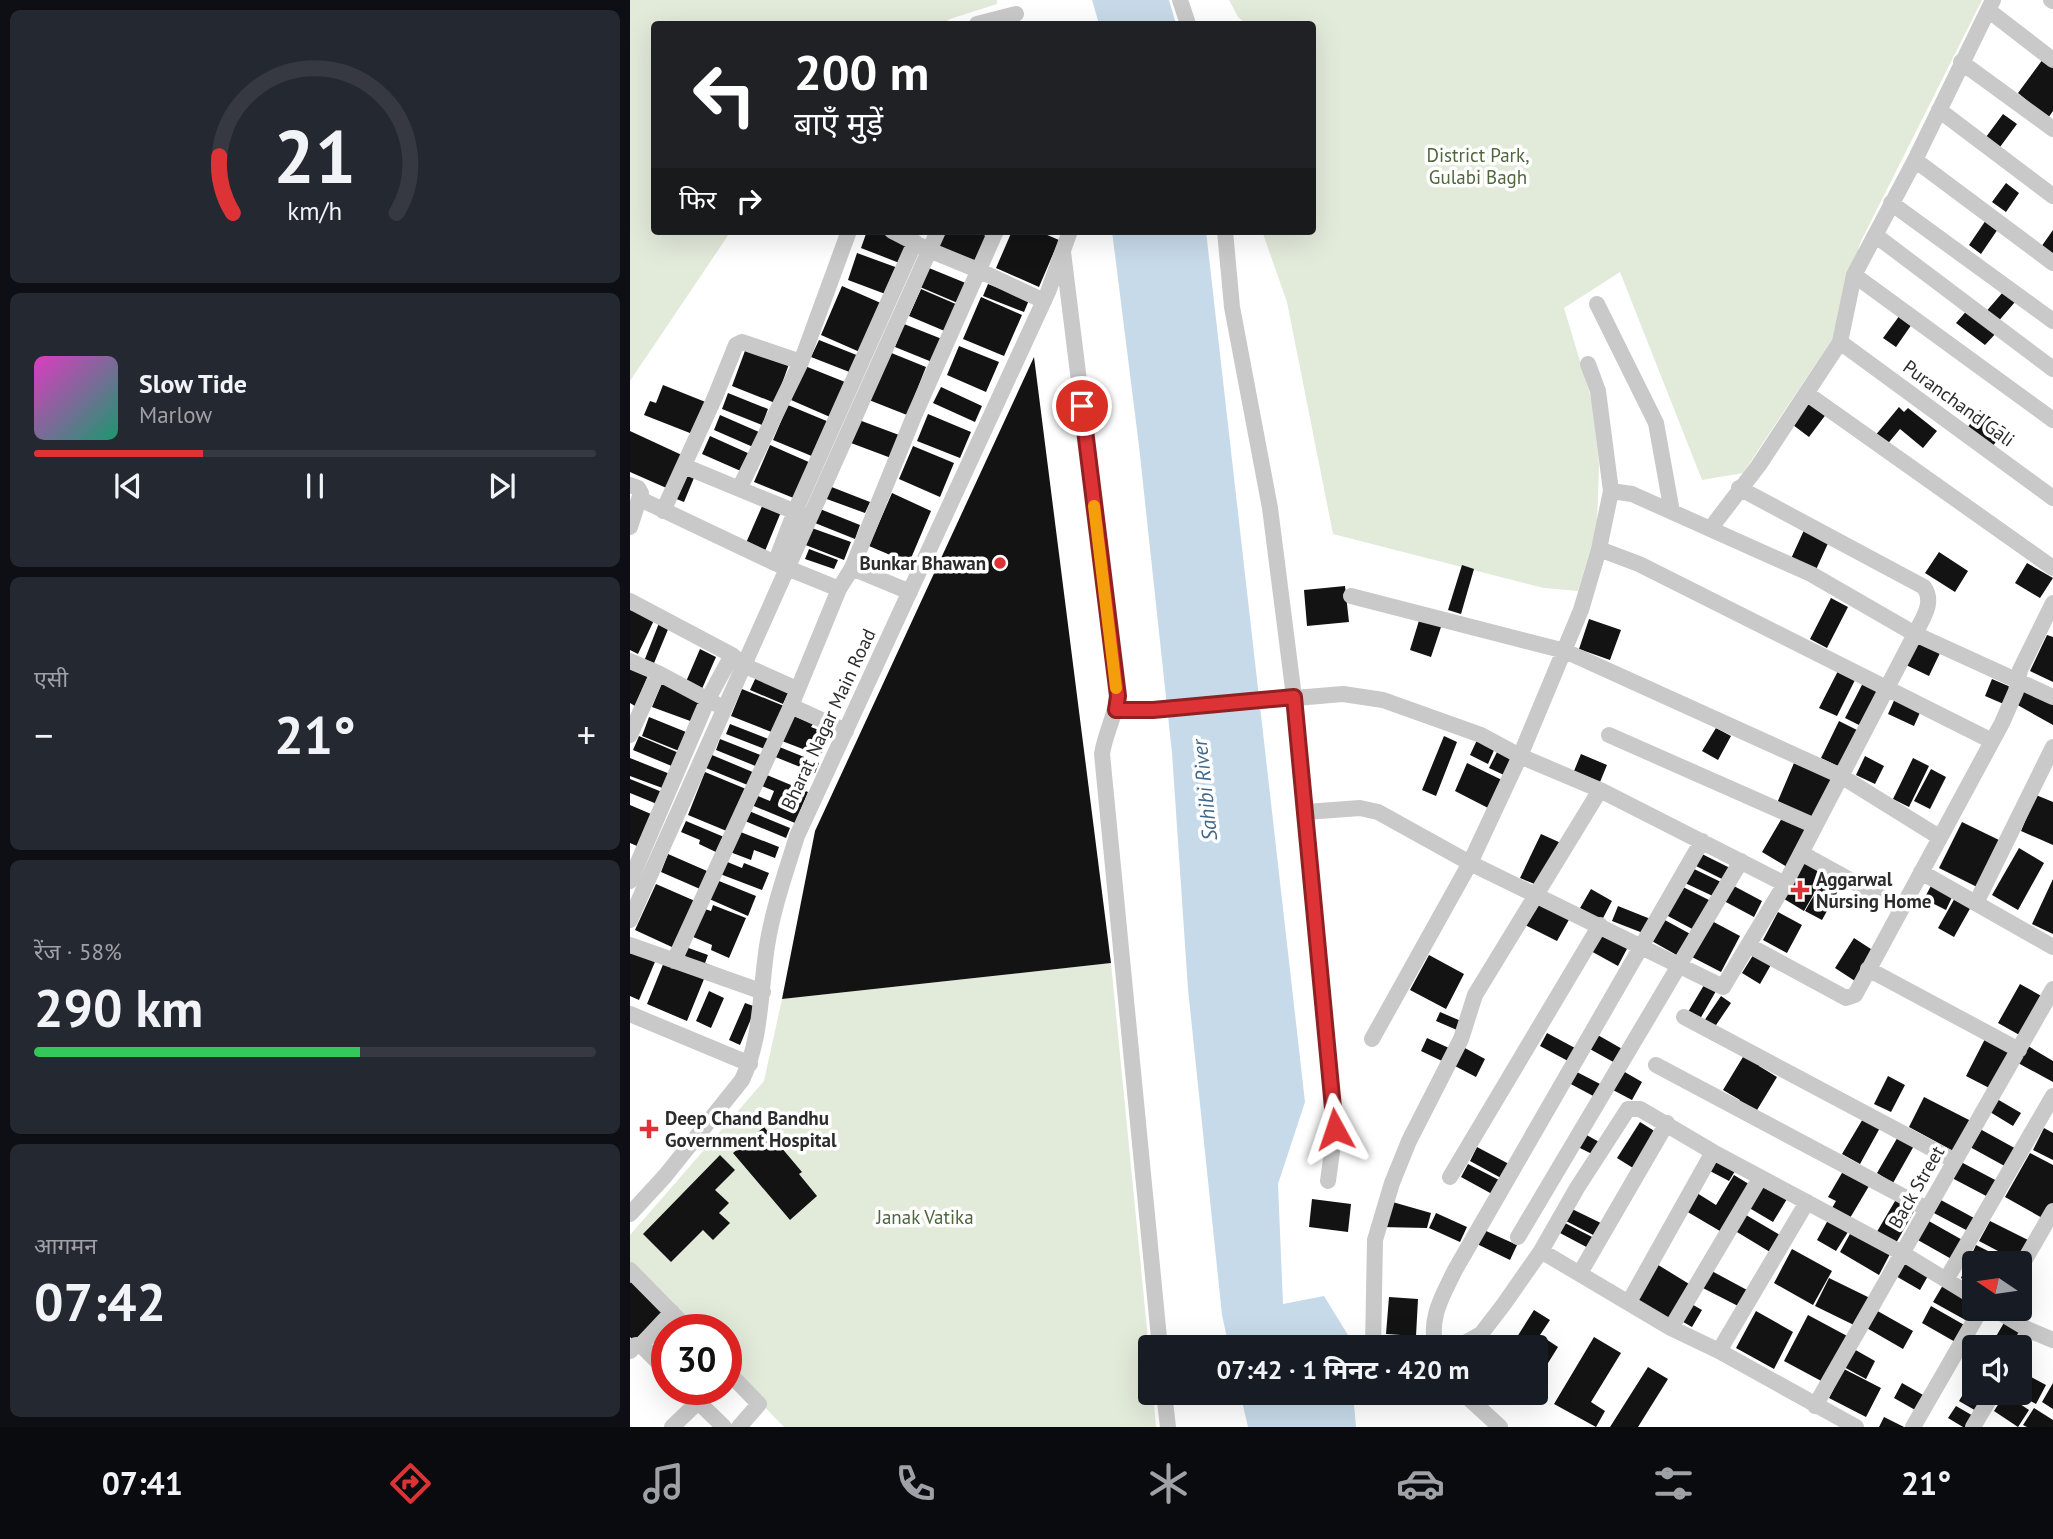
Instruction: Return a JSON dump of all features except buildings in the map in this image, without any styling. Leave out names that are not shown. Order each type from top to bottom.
[{"type":"street","points":[[1181,0],[1187,21]]},
{"type":"street","points":[[1710,529],[1759,465],[1840,342],[1854,275],[1915,160],[1990,5],[2053,60]]},
{"type":"street","points":[[988,21],[1016,13]]},
{"type":"street","points":[[1961,62],[2053,130]]},
{"type":"street","points":[[1939,110],[2053,196]]},
{"type":"street","points":[[1915,160],[2053,264]]},
{"type":"street","points":[[1891,203],[2053,321]]},
{"type":"street","points":[[1875,234],[2053,369]]},
{"type":"street","points":[[740,487],[801,362],[848,235]]},
{"type":"street","points":[[900,235],[1044,301]]},
{"type":"street","points":[[802,515],[936,235]]},
{"type":"street","points":[[674,961],[791,706],[839,589],[852,568],[914,416],[994,235]]},
{"type":"street","name":"Bharat Nagar Main Road","points":[[630,1214],[665,1176],[742,1080],[750,1064],[763,992],[767,947],[778,895],[797,835],[1044,301],[1069,235]]},
{"type":"street","points":[[1225,235],[1232,307],[1270,508],[1294,697],[1335,1129],[1328,1181]]},
{"type":"street","points":[[630,920],[723,708],[737,660],[781,565],[915,242]]},
{"type":"street","points":[[1063,252],[1118,696],[1102,754],[1159,1335]]},
{"type":"street","points":[[1854,275],[2053,420]]},
{"type":"street","points":[[1597,304],[1656,423],[1672,512]]},
{"type":"street","name":"Puranchand Gali","points":[[1840,342],[2053,498]]},
{"type":"street","points":[[663,511],[738,343],[801,362]]},
{"type":"street","points":[[1372,1039],[1470,863],[1520,756],[1581,610],[1599,549],[1611,491],[1598,391],[1588,364]]},
{"type":"street","points":[[1806,393],[2053,568]]},
{"type":"street","points":[[684,466],[802,515]]},
{"type":"street","points":[[630,485],[638,488],[641,493],[630,527]]},
{"type":"street","points":[[1306,812],[1360,808],[1378,812],[1470,863],[1723,987],[1786,884],[1930,602],[1924,587],[1739,488]]},
{"type":"street","points":[[1611,491],[1632,494],[1811,574],[1915,634],[2053,697]]},
{"type":"street","points":[[640,499],[839,589]]},
{"type":"street","points":[[1599,549],[1639,564],[1992,741]]},
{"type":"street","points":[[852,568],[910,592]]},
{"type":"street","points":[[1351,596],[1565,651],[1841,776],[1939,837]]},
{"type":"street","points":[[630,601],[737,660],[797,689]]},
{"type":"street","points":[[1748,945],[1846,998],[1855,995],[2002,723],[2020,670],[2053,603]]},
{"type":"street","points":[[630,881],[708,699],[737,660]]},
{"type":"street","points":[[630,662],[658,673],[723,708]]},
{"type":"street","points":[[630,735],[658,673]]},
{"type":"street","points":[[1116,710],[1153,710],[1343,694],[1383,700],[1481,735],[1520,756],[1600,790],[1786,884]]},
{"type":"street","points":[[791,706],[846,732]]},
{"type":"street","points":[[1609,735],[1815,826]]},
{"type":"street","points":[[1976,902],[2053,747]]},
{"type":"street","points":[[1373,1335],[1375,1240],[1392,1183],[1409,1141],[1461,1039],[1475,995],[1600,790]]},
{"type":"street","points":[[1434,1335],[1433,1322],[1439,1302],[1455,1270],[1702,841]]},
{"type":"street","points":[[1801,853],[1901,908]]},
{"type":"street","points":[[1518,1237],[1741,861]]},
{"type":"street","points":[[1922,872],[2053,947]]},
{"type":"street","points":[[1450,1177],[1600,925]]},
{"type":"street","points":[[630,945],[763,992]]},
{"type":"street","points":[[1868,970],[2019,1050]]},
{"type":"street","name":"Back Street","points":[[1815,1406],[2053,989]]},
{"type":"street","points":[[630,1014],[750,1064]]},
{"type":"street","points":[[1684,1017],[1955,1161]]},
{"type":"street","points":[[1656,1065],[1927,1209]]},
{"type":"street","points":[[1946,1280],[2053,1096]]},
{"type":"street","points":[[1479,1335],[1541,1251],[1577,1188],[1628,1109],[1640,1109],[1667,1123],[1713,1152],[1902,1253],[1962,1290]]},
{"type":"street","points":[[1580,1273],[1667,1123]]},
{"type":"street","points":[[1629,1302],[1713,1152]]},
{"type":"street","points":[[1671,1328],[1760,1178]]},
{"type":"street","points":[[1719,1351],[1807,1202]]},
{"type":"street","points":[[2030,1251],[2053,1211]]},
{"type":"street","points":[[1541,1251],[1671,1328],[1719,1351],[1856,1427]]},
{"type":"street","points":[[630,1270],[672,1312],[636,1348],[651,1359]]},
{"type":"street","points":[[1913,1427],[1974,1321]]},
{"type":"street","points":[[2014,1321],[2053,1340]]},
{"type":"street","points":[[2026,1335],[2029,1330]]},
{"type":"street","points":[[740,1427],[759,1405],[742,1387]]},
{"type":"street","points":[[672,1427],[695,1405]]},
{"type":"street","points":[[701,1405],[724,1427]]},
{"type":"street","points":[[1165,1405],[1168,1427]]},
{"type":"street","points":[[1476,1405],[1500,1427]]},
{"type":"street","points":[[1973,1427],[1986,1405]]},
{"type":"green space","points":[[630,0],[997,0],[997,4],[947,21],[651,21],[651,235],[728,235],[630,381]]},
{"type":"green space","name":"District Park, Gulabi Bagh","points":[[1229,0],[1982,0],[1860,243],[1838,330],[1743,473],[1702,480],[1620,272],[1564,308],[1592,401],[1599,464],[1597,527],[1578,591],[1544,588],[1333,534],[1287,302],[1263,235],[1316,235],[1316,21],[1243,21]]},
{"type":"green space","name":"Janak Vatika","points":[[1111,963],[1148,1335],[1138,1335],[1138,1405],[1154,1405],[1156,1427],[784,1427],[742,1384],[742,1314],[676,1314],[630,1266],[630,1235],[764,1081],[782,999]]},
{"type":"water","points":[[1092,0],[1169,0],[1175,21],[1098,21]]},
{"type":"water","name":"Sahibi River","points":[[1113,235],[1206,235],[1305,1102],[1278,1184],[1283,1304],[1324,1296],[1348,1335],[1226,1335],[1222,1315],[1188,989],[1172,753],[1139,446]]},
{"type":"water","points":[[1243,1405],[1354,1405],[1356,1427],[1248,1427]]},
{"type":"slow traffic","points":[[1094,506],[1116,688]]},
{"type":"place","name":"Bunkar Bhawan","points":[[1000,563]]},
{"type":"place","name":"Aggarwal Nursing Home","points":[[1800,890]]},
{"type":"place","name":"Deep Chand Bandhu Government Hospital","points":[[649,1129]]},
{"type":"route","points":[[1082,406],[1118,696],[1116,710],[1153,710],[1294,697],[1335,1129]]}]
